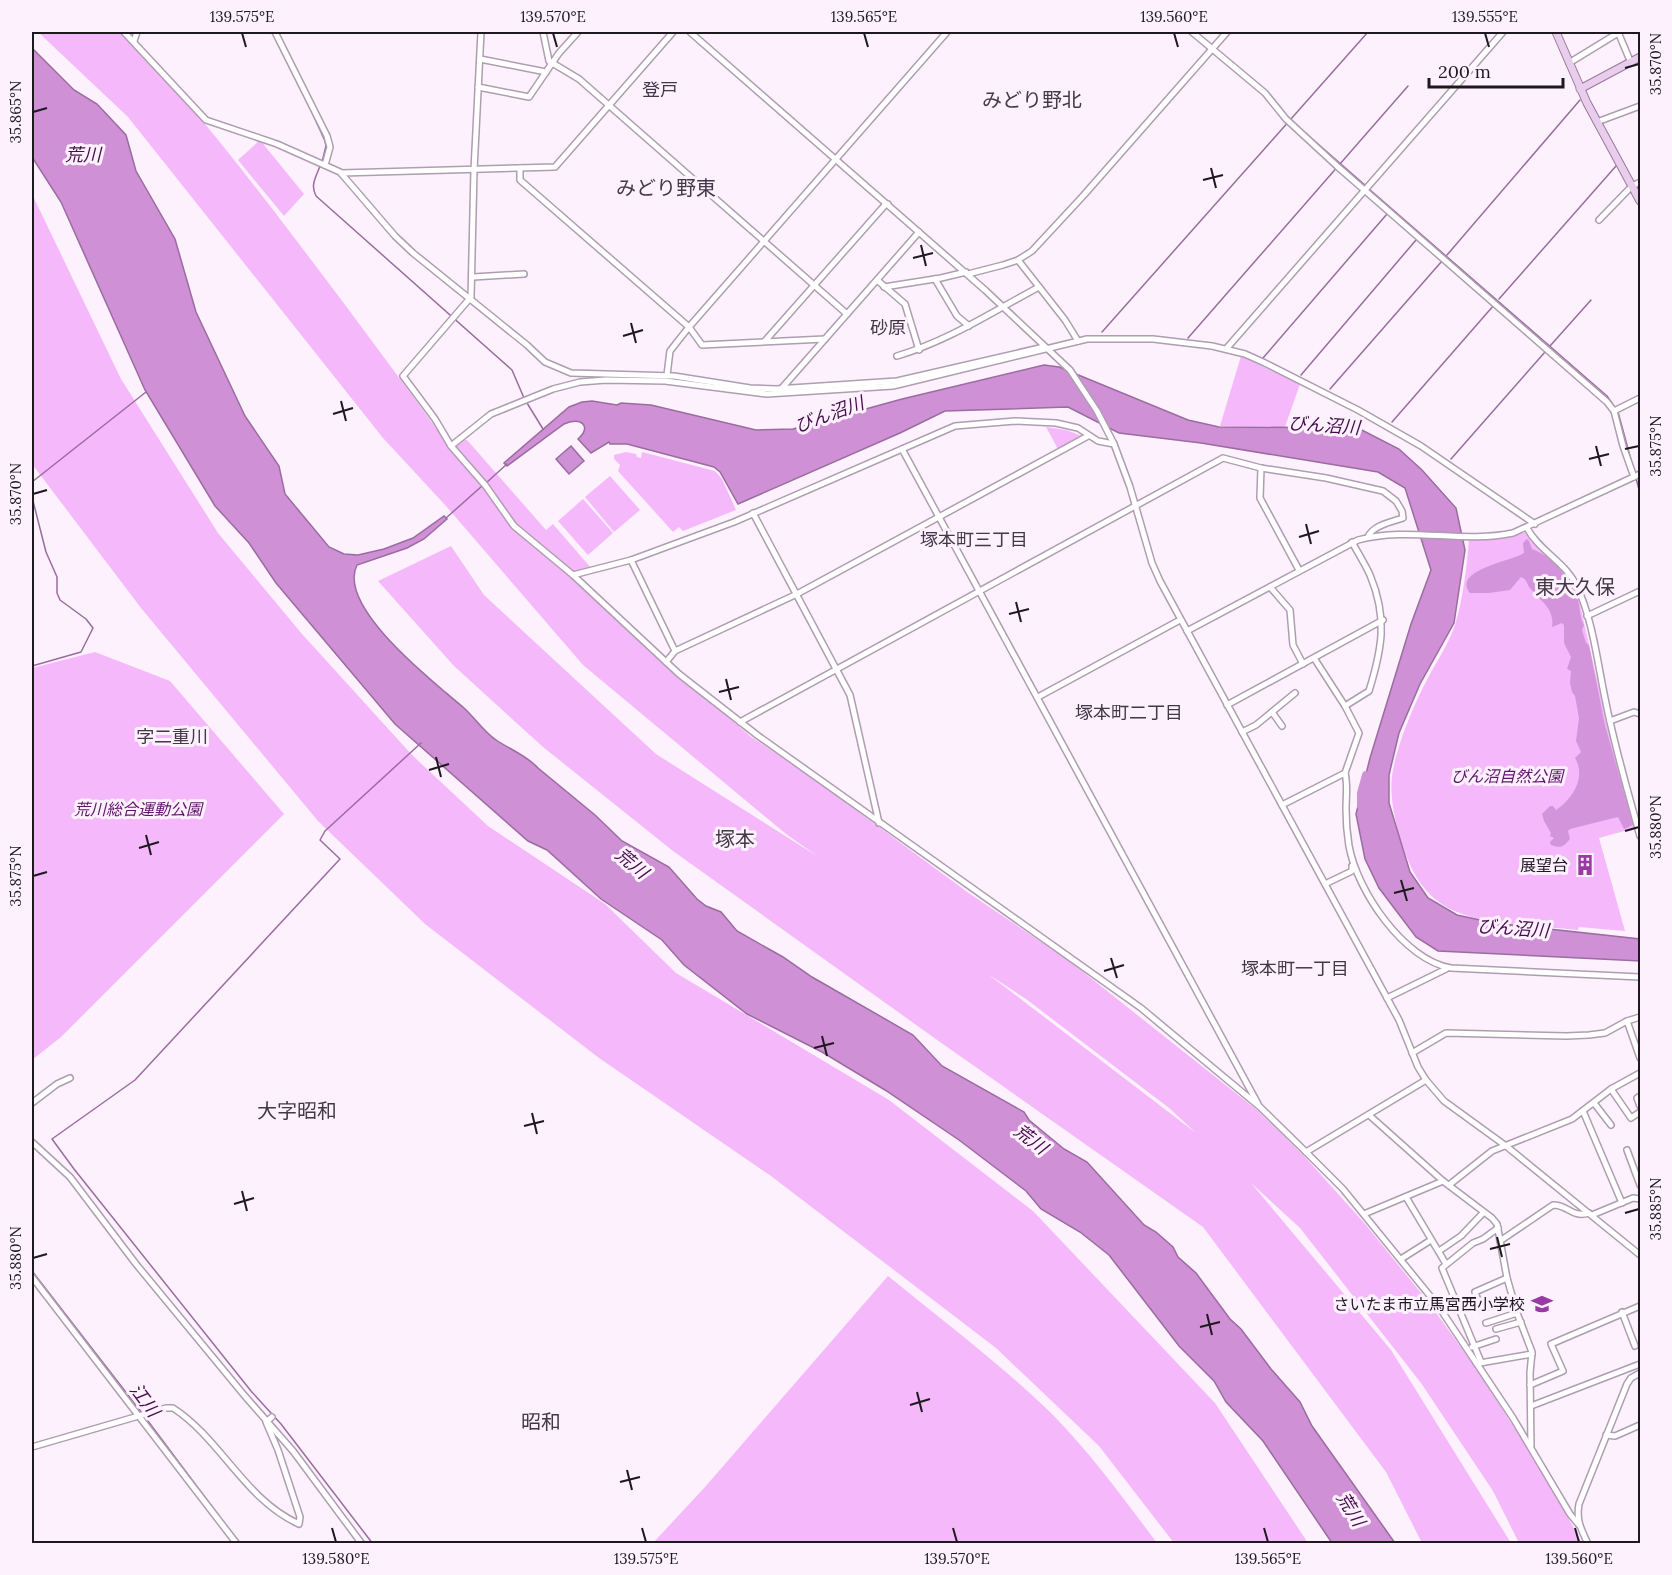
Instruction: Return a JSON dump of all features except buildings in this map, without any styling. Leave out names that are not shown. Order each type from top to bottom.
[{"type":"main road","points":[[1556,32],[1580,89],[1641,201]]},
{"type":"main road","points":[[1580,89],[1641,57]]},
{"type":"street","points":[[124,32],[206,120],[261,138],[341,173],[403,244],[470,301],[527,345],[542,360],[560,369],[582,374],[667,375],[750,388],[782,388],[897,381],[1090,339],[1146,339],[1197,343],[1249,356],[1358,410],[1421,446],[1535,524]]},
{"type":"street","points":[[134,41],[137,32]]},
{"type":"street","points":[[276,32],[327,136],[330,147],[325,165]]},
{"type":"street","points":[[481,32],[474,170],[473,277],[470,301],[403,376],[435,419],[451,446],[485,485],[514,526],[573,575],[666,662],[740,722],[1131,1001],[1260,1107],[1364,1214],[1401,1259],[1480,1363],[1570,1514],[1579,1525]]},
{"type":"street","points":[[543,32],[547,58],[552,63],[579,79],[610,105],[816,284],[847,314]]},
{"type":"street","points":[[478,87],[529,97],[552,63],[578,32]]},
{"type":"street","points":[[341,173],[555,167],[673,32]]},
{"type":"street","points":[[690,32],[967,273],[1063,362],[1085,392],[1114,444],[1136,505],[1154,569],[1399,1020],[1426,1080],[1444,1101],[1506,1146],[1641,1255]]},
{"type":"street","points":[[667,375],[670,351],[689,327],[947,32]]},
{"type":"street","points":[[1192,32],[1265,93],[1286,119],[1607,402],[1614,411],[1634,477]]},
{"type":"street","points":[[884,287],[967,273],[1018,260],[1036,247],[1227,32]]},
{"type":"street","points":[[1226,349],[1503,32]]},
{"type":"street","points":[[1569,63],[1618,32],[1630,63]]},
{"type":"street","points":[[480,58],[546,72]]},
{"type":"street","points":[[1597,122],[1641,106]]},
{"type":"street","points":[[520,168],[520,180],[689,327],[702,345],[825,339]]},
{"type":"street","points":[[1599,220],[1632,186],[1641,182]]},
{"type":"street","points":[[765,341],[888,204]]},
{"type":"street","points":[[782,388],[919,232]]},
{"type":"street","points":[[1018,260],[1065,320],[1078,341]]},
{"type":"street","points":[[473,277],[524,274]]},
{"type":"street","points":[[935,279],[957,316],[969,326]]},
{"type":"street","points":[[877,280],[905,304],[919,350]]},
{"type":"street","points":[[897,356],[919,350],[954,334],[1039,287]]},
{"type":"street","points":[[451,446],[491,414],[560,387],[580,382],[665,381],[746,393],[778,394],[899,385],[1048,348]]},
{"type":"street","points":[[1614,411],[1641,398]]},
{"type":"street","points":[[573,575],[631,560],[753,513],[955,426],[1031,421],[1064,424],[1078,428],[1088,436],[1102,442],[1114,444]]},
{"type":"street","points":[[666,662],[675,651],[797,594],[1088,436]]},
{"type":"street","points":[[902,449],[1260,1107]]},
{"type":"street","points":[[740,722],[1223,458],[1261,468],[1377,489],[1388,494],[1400,506],[1403,518],[1370,532],[1368,537]]},
{"type":"street","points":[[1261,468],[1260,498],[1299,570]]},
{"type":"street","points":[[1187,631],[1352,542],[1381,535],[1502,535],[1527,528],[1641,474]]},
{"type":"street","points":[[753,513],[850,695],[879,823]]},
{"type":"street","points":[[1527,528],[1533,538],[1561,563],[1573,579],[1587,616],[1610,721],[1641,836]]},
{"type":"street","points":[[1345,706],[1369,691],[1378,660],[1383,620],[1370,576],[1352,542]]},
{"type":"street","points":[[631,560],[675,651]]},
{"type":"street","points":[[1269,587],[1290,610],[1293,645],[1303,664]]},
{"type":"street","points":[[1587,616],[1641,591]]},
{"type":"street","points":[[1038,697],[1180,620]]},
{"type":"street","points":[[1227,705],[1383,620]]},
{"type":"street","points":[[1314,658],[1345,706],[1359,733],[1345,772],[1352,871],[1325,884]]},
{"type":"street","points":[[1242,732],[1256,725],[1295,693]]},
{"type":"street","points":[[1272,712],[1282,726]]},
{"type":"street","points":[[1610,721],[1634,712],[1641,714]]},
{"type":"street","points":[[1282,805],[1345,772]]},
{"type":"street","points":[[1352,861],[1364,888],[1401,939],[1416,953],[1437,966],[1641,977]]},
{"type":"street","points":[[1387,998],[1448,968]]},
{"type":"street","points":[[1412,1053],[1446,1033],[1589,1035],[1605,1033],[1627,1021],[1641,1017]]},
{"type":"street","points":[[1627,1021],[1641,1058]]},
{"type":"street","points":[[1449,1185],[1492,1151],[1563,1123],[1611,1089],[1641,1073]]},
{"type":"street","points":[[32,1103],[57,1084],[70,1078]]},
{"type":"street","points":[[1306,1152],[1426,1080]]},
{"type":"street","points":[[1611,1089],[1631,1118],[1641,1112]]},
{"type":"street","points":[[1641,1096],[1637,1098],[1641,1106]]},
{"type":"street","points":[[1594,1103],[1611,1125]]},
{"type":"street","points":[[1583,1111],[1622,1203]]},
{"type":"street","points":[[1369,1115],[1443,1180],[1492,1218],[1498,1228],[1507,1278],[1532,1354],[1531,1448]]},
{"type":"street","points":[[32,1142],[65,1172],[136,1264],[244,1395],[270,1419],[362,1544]]},
{"type":"street","points":[[1627,1150],[1641,1185]]},
{"type":"street","points":[[1364,1214],[1443,1180]]},
{"type":"street","points":[[1406,1197],[1446,1264]]},
{"type":"street","points":[[1500,1241],[1553,1205],[1560,1205],[1573,1214],[1579,1215],[1590,1214],[1634,1198],[1641,1199]]},
{"type":"street","points":[[1439,1251],[1461,1236],[1483,1213]]},
{"type":"street","points":[[1480,1363],[1442,1268],[1473,1243],[1498,1228]]},
{"type":"street","points":[[1401,1259],[1431,1240]]},
{"type":"street","points":[[32,1277],[142,1416],[237,1544]]},
{"type":"street","points":[[1507,1278],[1475,1292],[1482,1309],[1512,1296]]},
{"type":"street","points":[[1458,1307],[1477,1298]]},
{"type":"street","points":[[1530,1385],[1563,1371],[1551,1344],[1622,1312],[1641,1306]]},
{"type":"street","points":[[1622,1312],[1635,1346]]},
{"type":"street","points":[[1486,1323],[1517,1313]]},
{"type":"street","points":[[1496,1329],[1521,1322]]},
{"type":"street","points":[[1467,1348],[1496,1339]]},
{"type":"street","points":[[1480,1363],[1532,1354]]},
{"type":"street","points":[[1531,1406],[1641,1364]]},
{"type":"street","points":[[1587,1544],[1577,1515],[1579,1504],[1627,1384],[1630,1378],[1641,1373]]},
{"type":"street","points":[[32,1447],[172,1408],[197,1428],[267,1503],[299,1524],[300,1518],[278,1450],[266,1422],[270,1419]]},
{"type":"street","points":[[1606,1435],[1615,1436],[1641,1425]]},
{"type":"green space","points":[[38,32],[120,32],[142,54],[204,122],[242,170],[444,439],[467,440],[546,530],[553,524],[591,568],[573,578],[638,640],[750,736],[815,780],[970,894],[1068,960],[1257,1110],[1304,1156],[1366,1225],[1429,1303],[1475,1367],[1544,1474],[1582,1543],[1519,1543],[1493,1491],[1421,1383],[1300,1228],[1251,1183],[1391,1350],[1511,1543],[1422,1543],[1386,1472],[1203,1227],[673,851],[543,747],[454,666],[378,581],[451,546],[484,595],[656,754],[817,856],[786,834],[583,665],[446,506],[383,438],[128,117]],"holes":[[[988,974],[1026,999],[1169,1108],[1196,1133]]]},
{"type":"green space","points":[[260,140],[304,194],[284,216],[238,160]]},
{"type":"green space","points":[[32,194],[121,379],[218,533],[302,634],[412,755],[488,826],[605,904],[676,973],[889,1100],[1033,1211],[1215,1403],[1308,1543],[1174,1543],[1099,1446],[996,1348],[771,1176],[599,1058],[425,924],[318,821],[141,608],[32,464]]},
{"type":"green space","points":[[1241,356],[1300,384],[1285,427],[1220,426]]},
{"type":"green space","points":[[1046,427],[1066,430],[1082,436],[1058,449]]},
{"type":"green space","points":[[626,452],[636,454],[641,458],[642,452],[715,471],[722,479],[736,510],[683,531],[679,527],[673,532],[618,471],[620,465],[614,459],[614,455]]},
{"type":"green space","points":[[610,476],[640,510],[614,532],[585,497]]},
{"type":"green space","points":[[583,499],[613,533],[588,555],[558,521]]},
{"type":"green space","name":"びん沼自然公園","points":[[1526,532],[1558,563],[1570,578],[1578,596],[1607,724],[1635,828],[1599,838],[1625,931],[1579,927],[1578,930],[1516,924],[1484,920],[1457,912],[1438,902],[1418,880],[1409,862],[1397,824],[1391,786],[1394,765],[1401,739],[1412,713],[1455,625],[1464,582],[1469,539],[1505,538]]},
{"type":"green space","name":"荒川総合運動公園","points":[[95,652],[170,681],[284,814],[61,1037],[32,1060],[32,668]]},
{"type":"green space","points":[[888,1276],[993,1361],[1053,1415],[1094,1461],[1157,1543],[653,1543],[705,1487]]},
{"type":"shaded area","points":[[1527,539],[1532,549],[1559,568],[1577,598],[1584,625],[1582,630],[1586,643],[1589,645],[1605,725],[1633,825],[1624,829],[1618,817],[1570,829],[1568,831],[1570,839],[1560,847],[1551,845],[1550,842],[1554,838],[1550,836],[1551,833],[1542,814],[1550,806],[1556,810],[1576,788],[1579,773],[1575,758],[1581,752],[1576,741],[1579,718],[1570,683],[1571,671],[1567,669],[1571,657],[1564,643],[1564,625],[1562,623],[1552,627],[1551,615],[1546,605],[1521,577],[1510,590],[1470,593],[1466,585],[1469,578],[1476,572],[1524,553],[1523,543]]},
{"type":"water","name":"荒川","points":[[32,48],[74,90],[97,104],[126,135],[136,171],[175,239],[196,312],[245,416],[279,466],[285,494],[329,547],[344,554],[358,555],[384,549],[413,538],[444,516],[447,519],[424,539],[407,548],[357,565],[354,582],[361,602],[392,643],[464,708],[492,737],[528,760],[595,815],[622,841],[669,867],[697,899],[706,906],[721,912],[737,931],[913,1035],[942,1066],[1024,1112],[1029,1120],[1064,1149],[1087,1162],[1144,1225],[1173,1247],[1178,1257],[1196,1273],[1230,1319],[1241,1329],[1271,1369],[1300,1402],[1312,1426],[1395,1543],[1332,1543],[1263,1441],[1226,1402],[1214,1381],[1179,1346],[1109,1255],[1080,1232],[1041,1209],[1026,1191],[959,1140],[885,1090],[822,1052],[747,1014],[684,965],[662,940],[601,899],[547,850],[528,841],[395,724],[276,583],[249,543],[215,506],[145,390],[61,202],[32,157]]},
{"type":"water","points":[[1044,365],[1059,367],[1188,420],[1219,427],[1358,428],[1399,449],[1422,470],[1456,508],[1465,550],[1454,623],[1420,684],[1399,733],[1389,775],[1389,803],[1410,872],[1428,898],[1457,915],[1494,923],[1640,939],[1640,961],[1438,951],[1416,937],[1379,888],[1365,859],[1356,814],[1370,758],[1411,624],[1431,570],[1405,488],[1378,472],[1201,443],[1119,433],[1068,407],[945,411],[738,504],[720,472],[714,467],[627,444],[610,444],[609,442],[591,453],[578,439],[584,430],[583,424],[575,421],[564,424],[507,466],[504,463],[569,407],[582,402],[651,405],[756,430],[793,429],[902,399]]},
{"type":"water","points":[[571,446],[584,461],[569,474],[556,459]]},
{"type":"waterway","points":[[1102,332],[1368,32]]},
{"type":"waterway","points":[[1188,338],[1408,86]]},
{"type":"waterway","points":[[305,97],[325,141],[322,162]]},
{"type":"waterway","points":[[1447,255],[1580,100]]},
{"type":"waterway","points":[[1302,130],[1366,186]]},
{"type":"waterway","points":[[320,166],[315,177],[316,196],[512,370],[524,398]]},
{"type":"waterway","points":[[1499,299],[1616,166]]},
{"type":"waterway","points":[[1369,189],[1607,396],[1618,412],[1640,493]]},
{"type":"waterway","points":[[1263,358],[1387,214]]},
{"type":"waterway","points":[[1301,375],[1416,240]]},
{"type":"waterway","points":[[1330,389],[1442,261]]},
{"type":"waterway","points":[[1550,346],[1591,300]]},
{"type":"waterway","points":[[1392,422],[1494,305]]},
{"type":"waterway","points":[[1451,459],[1545,352]]},
{"type":"waterway","points":[[32,482],[146,392]]},
{"type":"waterway","points":[[527,403],[543,429]]},
{"type":"waterway","points":[[486,483],[507,464]]},
{"type":"waterway","points":[[446,518],[482,486]]},
{"type":"waterway","points":[[32,497],[46,552],[57,577],[57,593],[60,600],[86,619],[93,628],[81,652],[32,666]]},
{"type":"waterway","points":[[373,1544],[281,1424],[251,1391],[52,1139],[135,1080],[340,859],[320,840],[325,831],[421,743]]},
{"type":"waterway","name":"びん沼川","points":[[1361,806],[1361,793],[1366,775]]},
{"type":"waterway","name":"江川","points":[[32,1271],[142,1413]]},
{"type":"waterway","name":"江川","points":[[145,1417],[240,1544]]},
{"type":"place","name":"展望台","points":[[1585,865]]},
{"type":"place","name":"さいたま市立馬宮西小学校","points":[[1542,1304]]},
{"type":"district","name":"登戸","points":[[660,89]]},
{"type":"district","name":"みどり野北","points":[[1032,99]]},
{"type":"district","name":"みどり野東","points":[[666,187]]},
{"type":"district","name":"砂原","points":[[888,327]]},
{"type":"district","name":"塚本町三丁目","points":[[974,539]]},
{"type":"district","name":"東大久保","points":[[1575,586]]},
{"type":"district","name":"塚本町二丁目","points":[[1129,712]]},
{"type":"district","name":"字二重川","points":[[172,736]]},
{"type":"district","name":"塚本","points":[[735,838]]},
{"type":"district","name":"塚本町一丁目","points":[[1295,968]]},
{"type":"district","name":"大字昭和","points":[[297,1110]]},
{"type":"district","name":"昭和","points":[[541,1421]]}]
